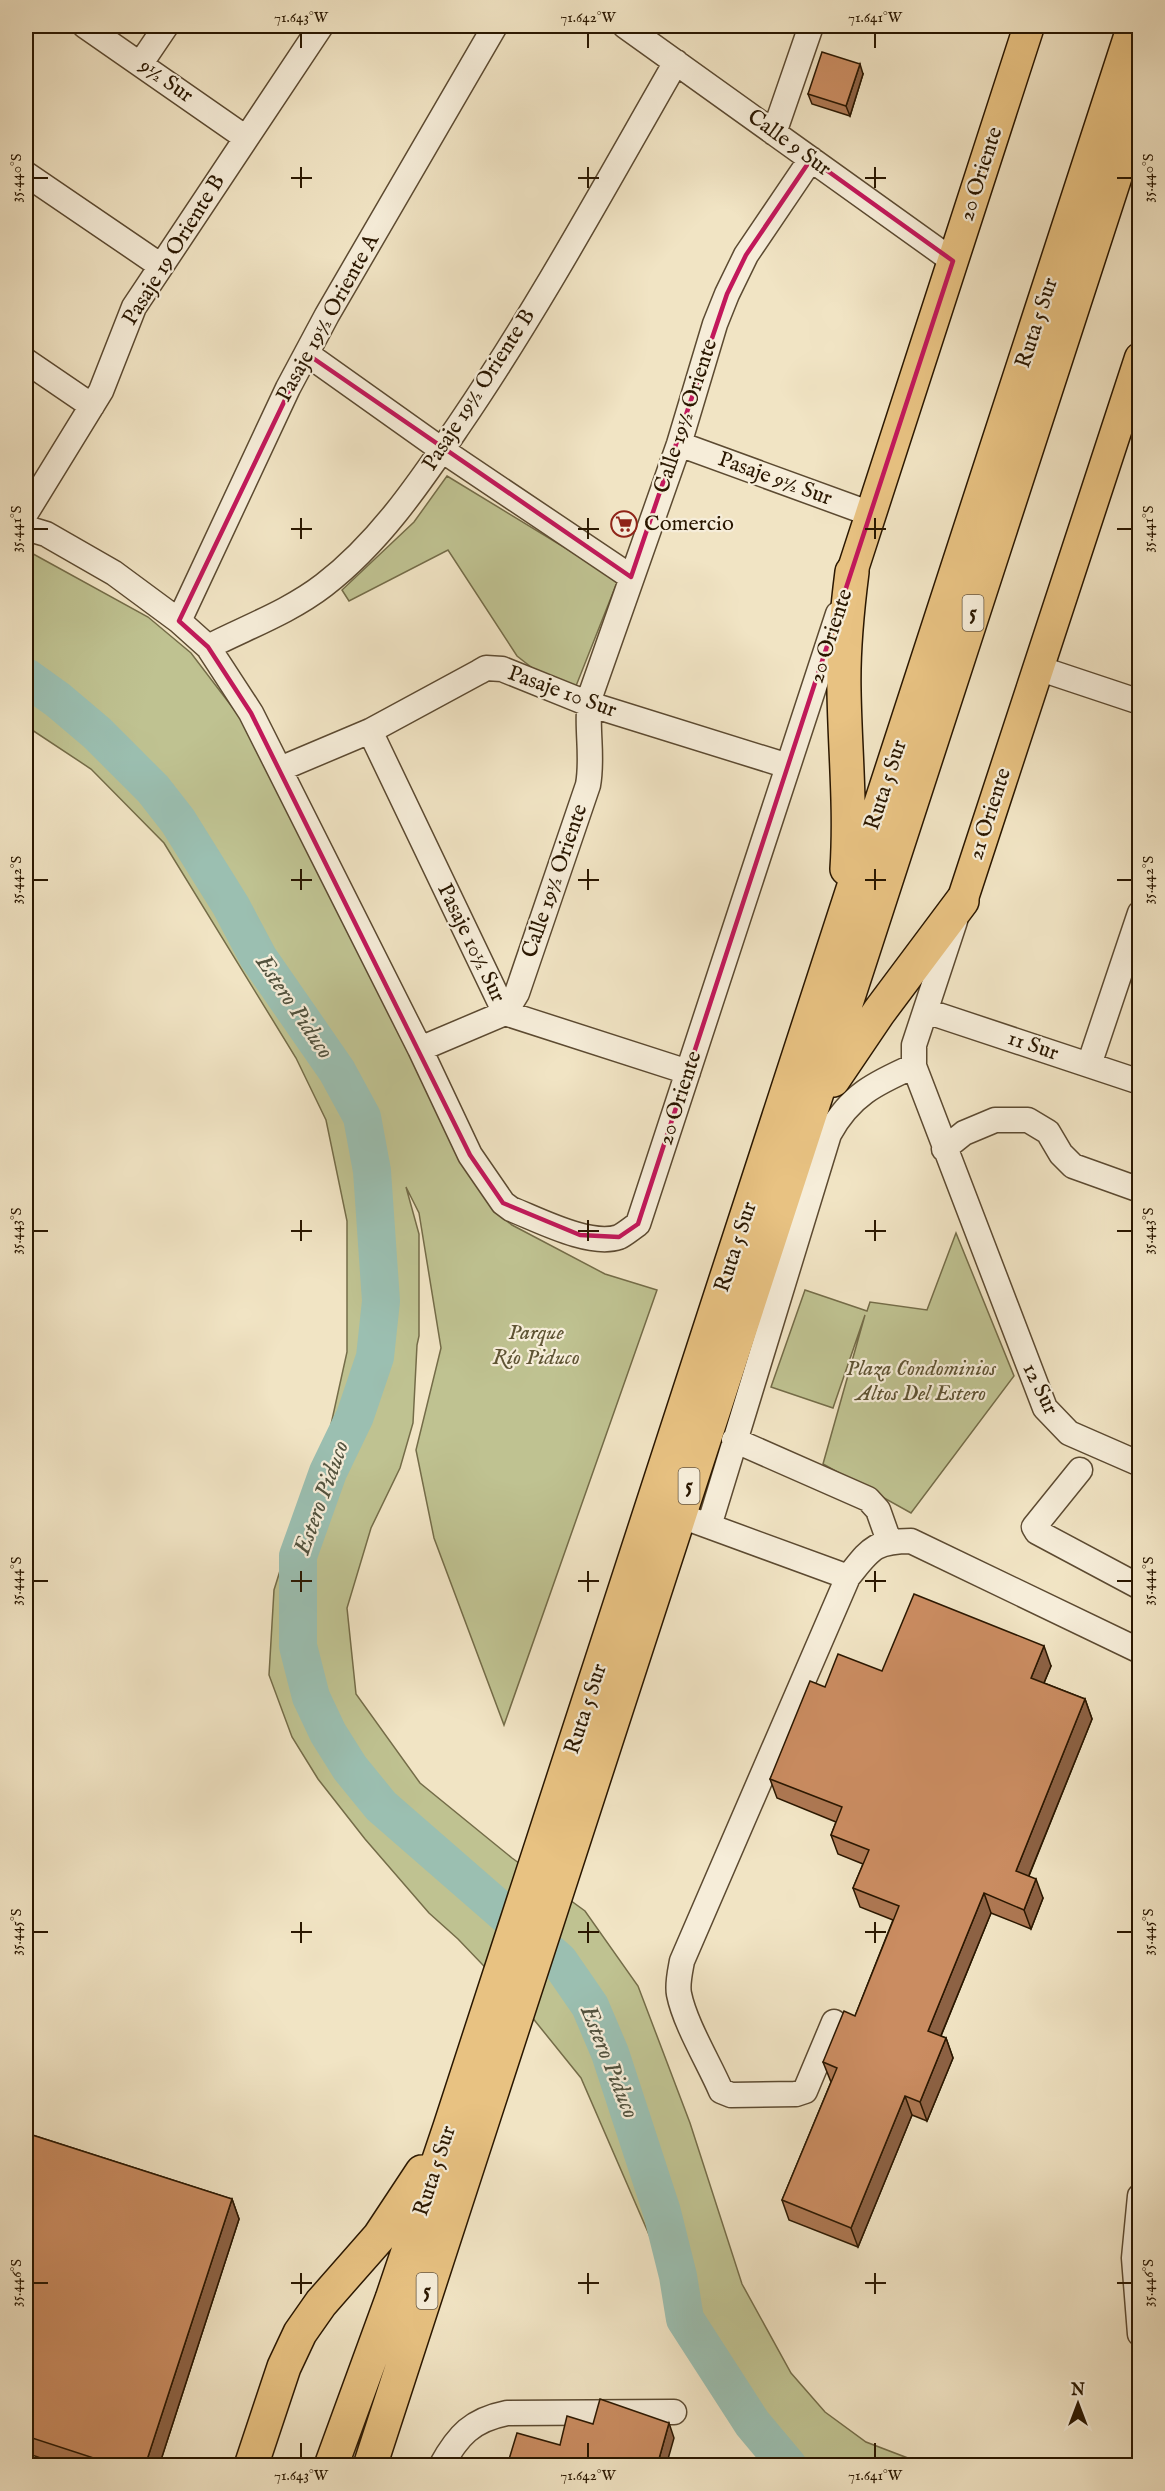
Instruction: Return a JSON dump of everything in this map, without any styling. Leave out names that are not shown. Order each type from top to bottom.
[{"type":"highway","name":"Ruta 5 Sur","points":[[370,2466],[497,2028],[549,1821],[1134,26]]},
{"type":"highway","name":"Ruta 5 Sur","points":[[331,2466],[450,2127],[497,2028],[572,1847],[694,1521],[806,1125],[1140,100]]},
{"type":"highway","points":[[843,916],[849,815],[844,657],[852,572]]},
{"type":"highway","points":[[806,1125],[850,1053],[962,901]]},
{"type":"highway","points":[[251,2466],[284,2367],[300,2333],[321,2302],[389,2223],[450,2127]]},
{"type":"main road","name":"20 Oriente","points":[[852,572],[1029,26]]},
{"type":"main road","name":"21 Oriente","points":[[962,901],[1140,358]]},
{"type":"street","name":"9½ Sur","points":[[85,26],[246,138]]},
{"type":"street","points":[[141,63],[166,26]]},
{"type":"street","name":"Pasaje 19 Oriente B","points":[[26,513],[108,376],[126,321],[321,26]]},
{"type":"street","name":"Pasaje 19½ Oriente A","points":[[179,621],[288,388],[327,315],[495,26]]},
{"type":"street","name":"Calle 9 Sur","points":[[625,26],[953,261]]},
{"type":"street","points":[[774,133],[811,26]]},
{"type":"street","name":"Pasaje 19½ Oriente B","points":[[208,647],[300,601],[344,568],[379,533],[442,450],[531,313],[676,62]]},
{"type":"street","name":"Calle 19½ Oriente","points":[[505,1013],[517,993],[588,785],[591,762],[589,704],[631,577],[679,444],[716,324],[735,275],[811,159]]},
{"type":"street","points":[[26,174],[161,266]]},
{"type":"street","points":[[307,354],[442,450],[631,577]]},
{"type":"street","points":[[26,361],[92,406]]},
{"type":"street","name":"Pasaje 9½ Sur","points":[[679,444],[871,514]]},
{"type":"street","points":[[26,528],[46,534],[86,555],[142,592],[208,647],[251,713],[420,1049],[505,1013]]},
{"type":"street","name":"20 Oriente","points":[[420,1049],[470,1155],[503,1203],[511,1209],[580,1235],[600,1239],[619,1236],[638,1224],[852,572]]},
{"type":"street","name":"Pasaje 10 Sur","points":[[280,770],[370,731],[486,668],[502,669],[589,704],[788,766]]},
{"type":"street","points":[[1038,668],[1140,702]]},
{"type":"street","name":"Pasaje 10½ Sur","points":[[370,731],[505,1013],[688,1072]]},
{"type":"street","name":"21 Oriente","points":[[962,901],[914,1045],[914,1066],[944,1149],[992,1267]]},
{"type":"street","points":[[1089,1065],[1134,952],[1140,913]]},
{"type":"street","name":"11 Sur","points":[[926,1011],[1140,1082]]},
{"type":"street","points":[[848,1577],[694,1521],[734,1440],[830,1134],[843,1110],[856,1097],[870,1087],[914,1066]]},
{"type":"street","points":[[944,1149],[964,1133],[994,1120],[1028,1120],[1048,1132],[1061,1154],[1074,1166],[1140,1190]]},
{"type":"street","name":"12 Sur","points":[[992,1267],[1040,1398],[1052,1418],[1080,1439],[1140,1464]]},
{"type":"street","points":[[734,1440],[868,1499],[878,1509],[890,1541]]},
{"type":"street","points":[[1080,1470],[1034,1527],[1037,1532],[1140,1587]]},
{"type":"street","points":[[834,2022],[805,2091],[796,2094],[731,2095],[722,2091],[688,2017],[679,1994],[679,1978],[686,1951],[848,1577],[870,1550],[890,1541],[911,1541],[1140,1651]]},
{"type":"street","points":[[1139,2197],[1134,2258],[1140,2334]]},
{"type":"street","points":[[441,2466],[448,2452],[468,2428],[488,2417],[507,2413],[674,2412]]},
{"type":"highlighted area","points":[[811,159],[953,261],[638,1224],[619,1237],[580,1235],[503,1203],[470,1155],[251,713],[208,647],[179,621],[307,354],[631,577],[727,294],[746,255]]},
{"type":"green space","points":[[447,476],[618,580],[576,686],[549,681],[517,656],[448,550],[349,601],[342,590],[414,522]]},
{"type":"green space","name":"Parque Río Piduco","points":[[26,550],[148,617],[191,653],[274,762],[458,1151],[494,1211],[512,1225],[605,1274],[657,1290],[504,1725],[434,1538],[416,1450],[441,1348],[419,1213],[406,1187],[419,1234],[419,1336],[413,1423],[400,1468],[371,1528],[347,1608],[356,1694],[420,1783],[512,1858],[585,1911],[638,1986],[690,2123],[742,2284],[791,2373],[825,2412],[866,2442],[913,2460],[918,2465],[791,2465],[771,2448],[707,2368],[581,2078],[527,2011],[458,1939],[429,1913],[365,1839],[318,1779],[292,1737],[269,1675],[274,1590],[289,1542],[326,1447],[347,1352],[347,1221],[326,1120],[296,1058],[164,843],[91,769],[26,726]]},
{"type":"green space","name":"Plaza Condominios Altos Del Estero","points":[[956,1233],[1014,1376],[911,1513],[823,1464],[865,1315],[833,1408],[771,1387],[805,1290],[867,1311],[870,1302],[927,1310]]},
{"type":"building","points":[[822,52],[860,64],[846,106],[808,94]]},
{"type":"building","points":[[914,1594],[1044,1646],[1031,1678],[1085,1699],[1016,1871],[1036,1879],[1024,1910],[984,1893],[928,2031],[946,2038],[920,2102],[905,2096],[851,2228],[782,2200],[837,2068],[823,2062],[844,2011],[855,2016],[899,1906],[853,1888],[869,1850],[831,1835],[842,1807],[770,1779],[810,1681],[825,1687],[838,1654],[882,1671]]},
{"type":"building","points":[[26,2133],[232,2199],[145,2466],[118,2466],[26,2436]]},
{"type":"building","points":[[600,2399],[669,2423],[657,2466],[507,2466],[517,2433],[560,2445],[567,2416],[593,2424]]},
{"type":"waterway","name":"Estero Piduco","points":[[26,677],[97,733],[153,789],[178,821],[231,906],[258,957],[337,1071],[362,1117],[372,1171],[381,1301],[375,1357],[355,1416],[328,1472],[298,1556],[298,1646],[311,1697],[328,1733],[350,1768],[381,1806],[559,1961],[590,2006],[610,2053],[662,2212],[678,2276],[685,2319],[752,2423],[788,2466]]},
{"type":"place","name":"Comercio","points":[[624,524]]}]
